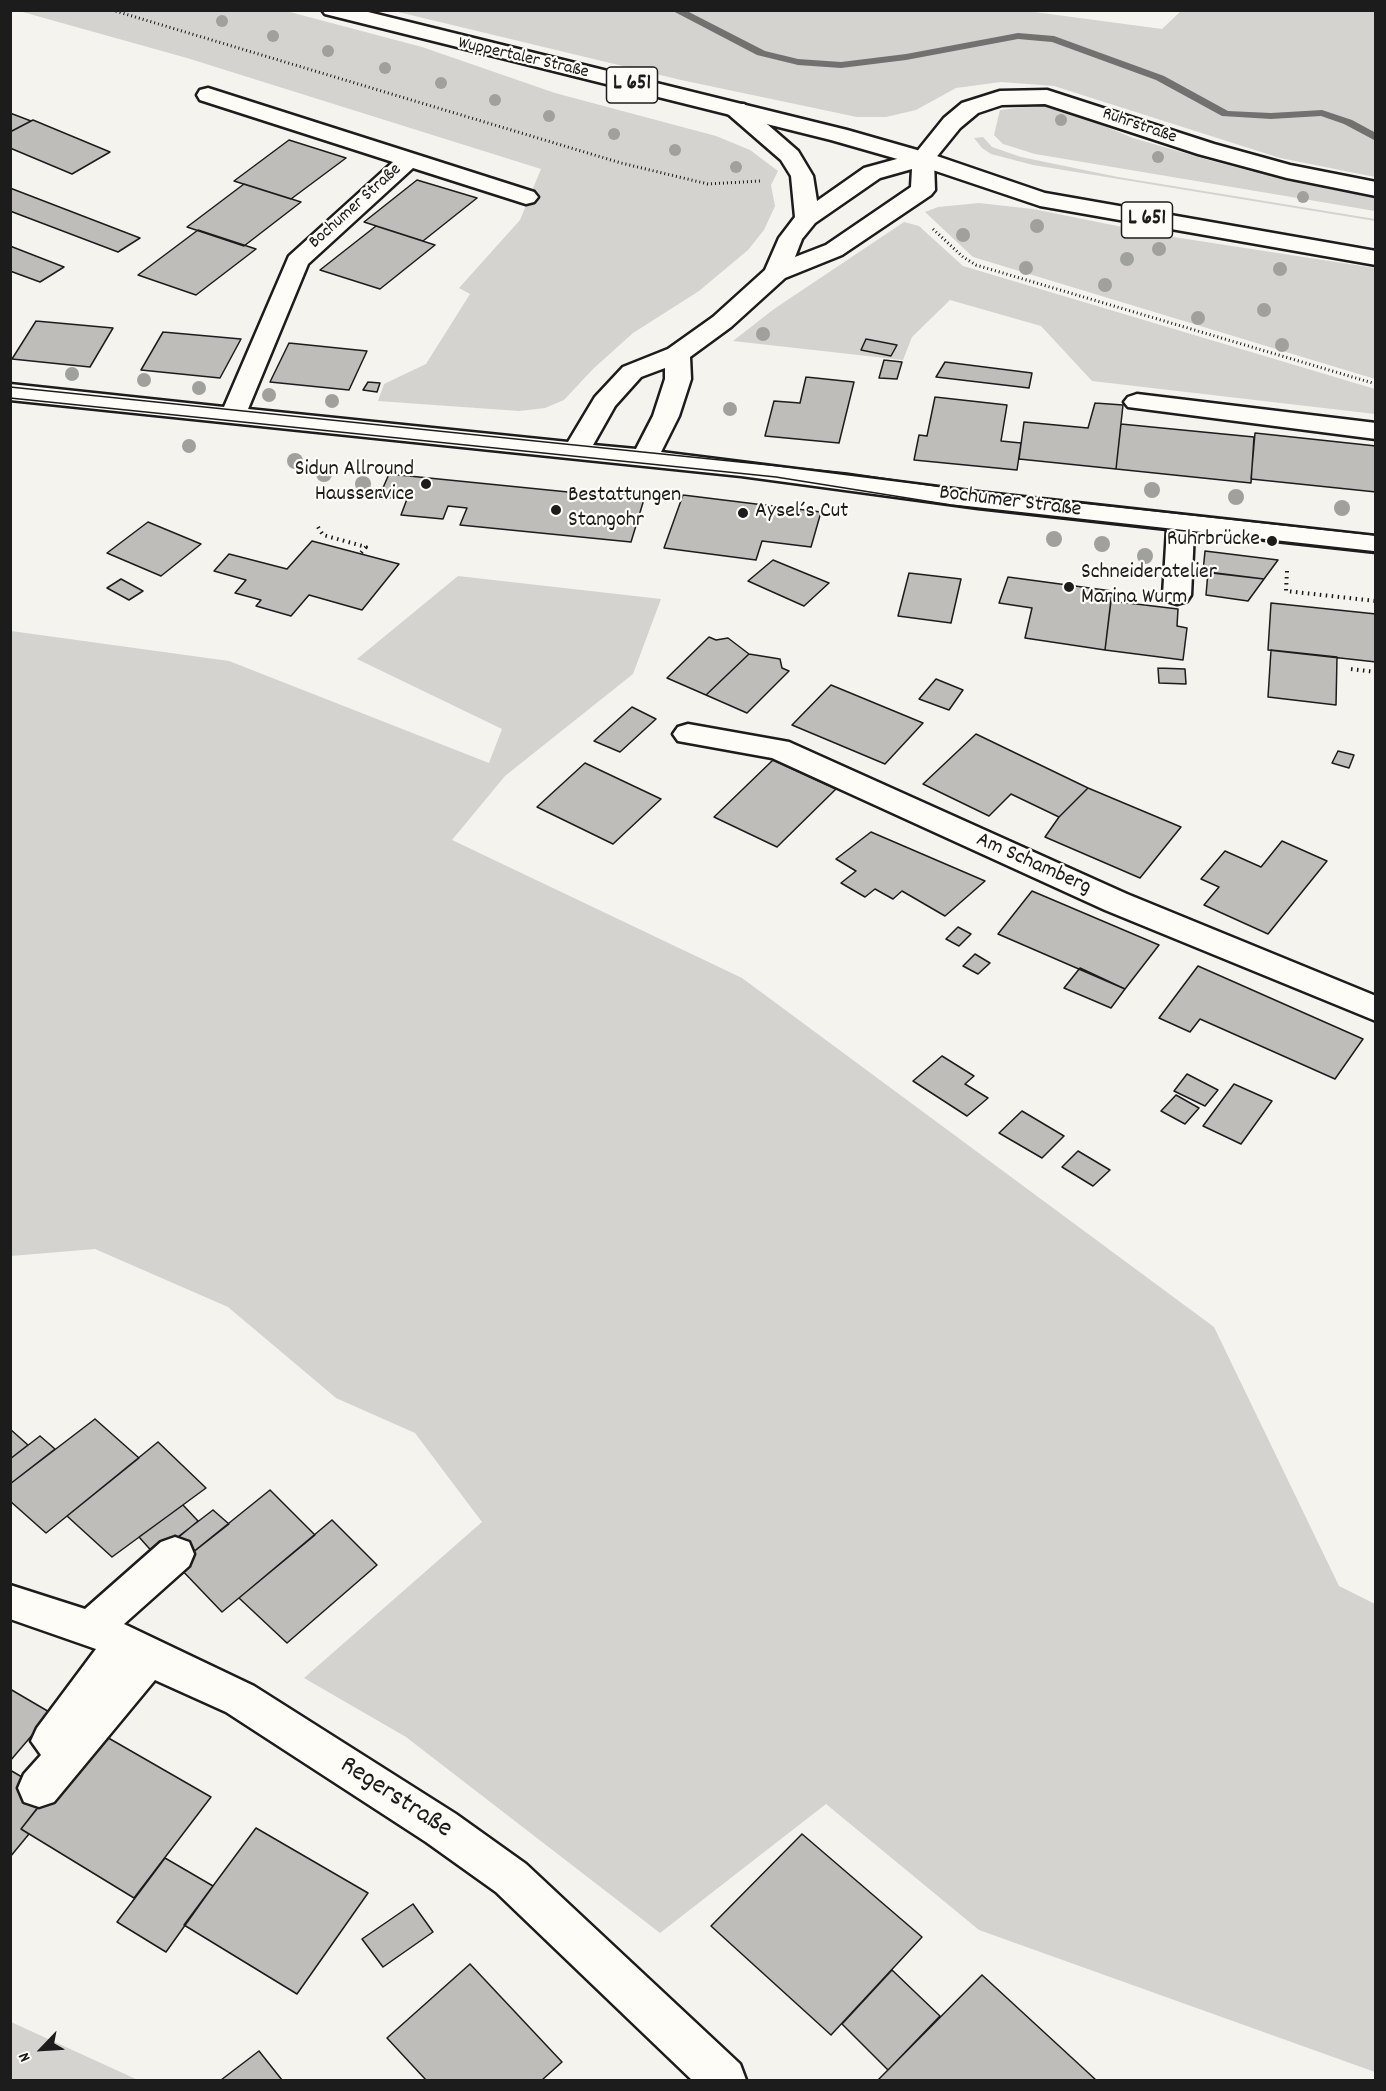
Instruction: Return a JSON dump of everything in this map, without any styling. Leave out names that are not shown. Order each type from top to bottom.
[{"type":"street","name":"Wuppertaler Straße","points":[[332,10],[736,109],[923,159]]},
{"type":"street","name":"Bochumer Straße","points":[[208,95],[409,160]]},
{"type":"street","name":"Ruhrstraße","points":[[923,159],[952,123],[970,108],[1000,98],[1047,97],[1206,149],[1287,171],[1376,189]]},
{"type":"street","points":[[736,109],[790,156],[802,176],[807,218]]},
{"type":"street","points":[[576,451],[604,402],[632,372],[677,354],[722,322],[776,273],[834,250],[900,207],[923,190],[923,159],[872,173],[807,218],[791,237],[776,273]]},
{"type":"street","name":"L 651","points":[[923,159],[1355,232]]},
{"type":"street","name":"L 651","points":[[923,159],[1040,199],[1149,220],[1376,258]]},
{"type":"street","points":[[409,160],[526,197]]},
{"type":"street","name":"Bochumer Straße","points":[[233,415],[297,261],[409,160]]},
{"type":"street","points":[[645,458],[666,416],[678,379],[677,354]]},
{"type":"street","name":"Bochumer Straße","points":[[10,392],[645,458],[862,483],[987,501],[1376,544]]},
{"type":"street","points":[[1137,402],[1376,431]]},
{"type":"street","points":[[1177,595],[1181,522]]},
{"type":"street","name":"Am Schamberg","points":[[688,734],[779,749],[1116,902],[1376,1009]]},
{"type":"street","points":[[32,1783],[175,1554]]},
{"type":"street","name":"Regerstraße","points":[[10,1602],[121,1643],[240,1699],[441,1828],[511,1878],[724,2080]]},
{"type":"path","points":[[112,10],[610,159],[685,179],[708,184],[733,184],[802,176]]},
{"type":"path","points":[[900,207],[925,221],[963,257],[976,265],[1376,384]]},
{"type":"path","points":[[318,527],[323,535],[366,547],[360,554]]},
{"type":"path","points":[[1287,570],[1286,591],[1376,602]]},
{"type":"path","points":[[1351,669],[1376,672]]},
{"type":"shaded area","points":[[19,11],[286,11],[422,47],[555,93],[716,136],[750,150],[778,171],[771,185],[775,206],[764,230],[748,250],[699,291],[633,333],[593,369],[564,400],[545,408],[519,411],[378,401],[384,384],[426,364],[470,294],[459,288],[520,220],[541,169],[187,58]]},
{"type":"shaded area","points":[[394,11],[1027,11],[1162,29],[1181,11],[1375,11],[1375,177],[1280,158],[1054,86],[1001,82],[956,88],[916,110],[886,117],[857,117],[681,80]]},
{"type":"shaded area","points":[[1041,105],[1070,112],[1133,138],[1212,161],[1288,181],[1375,198],[1375,211],[1035,154],[1003,144],[994,135],[1000,110]]},
{"type":"shaded area","points":[[983,137],[992,147],[1021,157],[1118,177],[1375,219],[1375,221],[1033,165],[991,154],[974,138]]},
{"type":"shaded area","points":[[979,203],[1033,209],[1167,236],[1375,268],[1375,379],[973,257],[925,212],[938,207]]},
{"type":"shaded area","points":[[904,222],[919,226],[963,266],[1375,389],[1375,414],[1092,381],[1041,326],[950,300],[912,337],[903,360],[733,341],[774,309]]},
{"type":"shaded area","points":[[458,576],[661,599],[633,674],[505,776],[452,840],[742,978],[1214,1327],[1339,1586],[1375,1604],[1375,2072],[979,1930],[826,1804],[660,1933],[406,1737],[304,1678],[482,1522],[415,1433],[336,1398],[228,1307],[95,1249],[11,1256],[11,631],[229,661],[489,763],[502,729],[357,659]]},
{"type":"shaded area","points":[[11,2022],[138,2080],[11,2080]]},
{"type":"building","points":[[10,113],[31,121],[10,132]]},
{"type":"building","points":[[33,120],[110,152],[72,174],[10,148],[10,132]]},
{"type":"building","points":[[289,140],[346,158],[291,199],[234,181]]},
{"type":"building","points":[[417,180],[477,198],[423,241],[364,222]]},
{"type":"building","points":[[244,184],[301,202],[244,246],[187,227]]},
{"type":"building","points":[[10,188],[140,238],[118,252],[10,211]]},
{"type":"building","points":[[376,226],[435,245],[380,289],[320,270]]},
{"type":"building","points":[[198,230],[256,249],[196,295],[138,275]]},
{"type":"building","points":[[10,246],[64,267],[40,282],[10,271]]},
{"type":"building","points":[[36,321],[113,328],[90,367],[12,359]]},
{"type":"building","points":[[163,332],[241,339],[220,378],[141,370]]},
{"type":"building","points":[[866,339],[897,345],[891,356],[861,350]]},
{"type":"building","points":[[289,343],[367,351],[349,390],[270,382]]},
{"type":"building","points":[[884,360],[902,362],[897,379],[879,378]]},
{"type":"building","points":[[945,362],[1032,373],[1029,388],[936,377]]},
{"type":"building","points":[[806,377],[854,382],[839,443],[765,436],[774,401],[800,403]]},
{"type":"building","points":[[368,382],[380,383],[377,392],[363,390]]},
{"type":"building","points":[[935,397],[1007,405],[1001,441],[1021,443],[1017,470],[914,460],[919,435],[927,436]]},
{"type":"building","points":[[1095,403],[1123,405],[1116,469],[1019,459],[1024,422],[1088,428]]},
{"type":"building","points":[[1121,424],[1254,437],[1251,483],[1116,469]]},
{"type":"building","points":[[1255,433],[1376,446],[1376,492],[1251,479]]},
{"type":"building","points":[[389,474],[608,496],[609,492],[645,496],[631,542],[460,525],[467,508],[448,506],[443,519],[401,515],[407,499],[379,497]]},
{"type":"building","points":[[683,495],[821,512],[811,547],[762,541],[756,560],[664,548]]},
{"type":"building","points":[[148,522],[201,544],[161,576],[107,553]]},
{"type":"building","points":[[312,541],[399,564],[362,610],[309,595],[291,616],[256,606],[261,600],[235,593],[246,580],[214,571],[229,554],[287,569]]},
{"type":"building","points":[[1205,551],[1278,560],[1264,579],[1203,572]]},
{"type":"building","points":[[773,560],[829,583],[804,606],[748,581]]},
{"type":"building","points":[[1208,572],[1264,579],[1248,601],[1206,595]]},
{"type":"building","points":[[909,573],[961,579],[951,623],[898,616]]},
{"type":"building","points":[[1008,577],[1112,591],[1105,650],[1025,638],[1032,608],[999,603]]},
{"type":"building","points":[[121,579],[143,591],[129,600],[107,588]]},
{"type":"building","points":[[1111,601],[1178,609],[1177,626],[1187,628],[1183,660],[1105,650]]},
{"type":"building","points":[[1271,603],[1376,614],[1376,662],[1268,650]]},
{"type":"building","points":[[709,637],[716,640],[728,638],[749,654],[706,695],[667,678]]},
{"type":"building","points":[[1271,650],[1337,657],[1336,705],[1268,697]]},
{"type":"building","points":[[749,654],[780,659],[782,668],[789,671],[747,713],[706,695]]},
{"type":"building","points":[[1158,668],[1185,669],[1186,684],[1159,683]]},
{"type":"building","points":[[936,679],[963,690],[949,710],[919,699]]},
{"type":"building","points":[[831,685],[923,723],[885,764],[792,725]]},
{"type":"building","points":[[632,707],[656,719],[620,752],[594,741]]},
{"type":"building","points":[[976,734],[1088,788],[1059,817],[1011,794],[989,816],[923,784]]},
{"type":"building","points":[[1338,751],[1354,755],[1349,768],[1332,763]]},
{"type":"building","points":[[773,760],[836,789],[777,847],[714,817]]},
{"type":"building","points":[[585,763],[661,799],[613,844],[537,807]]},
{"type":"building","points":[[1088,788],[1181,827],[1140,878],[1045,837],[1059,817]]},
{"type":"building","points":[[871,832],[985,881],[945,916],[902,891],[893,899],[875,889],[865,897],[841,883],[856,871],[836,859]]},
{"type":"building","points":[[1282,841],[1327,861],[1268,934],[1204,905],[1219,887],[1201,879],[1225,851],[1261,867]]},
{"type":"building","points":[[1032,891],[1159,945],[1125,989],[998,934]]},
{"type":"building","points":[[958,927],[971,934],[959,946],[946,939]]},
{"type":"building","points":[[975,954],[990,963],[978,974],[963,966]]},
{"type":"building","points":[[1198,966],[1363,1039],[1335,1079],[1200,1019],[1190,1032],[1159,1018]]},
{"type":"building","points":[[1080,968],[1125,989],[1111,1008],[1064,988]]},
{"type":"building","points":[[942,1056],[974,1076],[965,1084],[988,1098],[967,1116],[913,1081]]},
{"type":"building","points":[[1187,1074],[1218,1090],[1205,1106],[1174,1091]]},
{"type":"building","points":[[1234,1084],[1272,1101],[1241,1144],[1203,1126]]},
{"type":"building","points":[[1176,1095],[1199,1108],[1185,1124],[1161,1111]]},
{"type":"building","points":[[1022,1111],[1064,1136],[1042,1158],[999,1133]]},
{"type":"building","points":[[1078,1151],[1110,1170],[1093,1186],[1062,1167]]},
{"type":"building","points":[[95,1419],[139,1458],[46,1533],[10,1501],[10,1484]]},
{"type":"building","points":[[10,1429],[28,1445],[10,1459]]},
{"type":"building","points":[[40,1436],[55,1449],[10,1484],[10,1459]]},
{"type":"building","points":[[158,1442],[206,1488],[112,1557],[67,1516]]},
{"type":"building","points":[[270,1490],[315,1535],[222,1612],[177,1565]]},
{"type":"building","points":[[183,1505],[198,1521],[156,1556],[139,1537]]},
{"type":"building","points":[[213,1510],[229,1524],[182,1561],[166,1546]]},
{"type":"building","points":[[332,1520],[377,1565],[287,1643],[239,1598]]},
{"type":"building","points":[[10,1689],[51,1713],[10,1761]]},
{"type":"building","points":[[98,1732],[211,1797],[134,1898],[21,1829]]},
{"type":"building","points":[[10,1770],[49,1793],[21,1829],[29,1834],[10,1857]]},
{"type":"building","points":[[256,1828],[368,1893],[297,1994],[184,1925]]},
{"type":"building","points":[[802,1834],[922,1937],[831,2035],[711,1926]]},
{"type":"building","points":[[165,1858],[213,1886],[166,1952],[117,1922]]},
{"type":"building","points":[[413,1904],[433,1932],[383,1967],[362,1939]]},
{"type":"building","points":[[470,1964],[562,2062],[542,2080],[426,2080],[387,2038]]},
{"type":"building","points":[[892,1970],[940,2016],[888,2070],[842,2024]]},
{"type":"building","points":[[982,1975],[1096,2080],[878,2080]]},
{"type":"building","points":[[259,2051],[282,2080],[221,2080]]},
{"type":"waterway","points":[[676,10],[761,53],[798,62],[841,65],[906,57],[1018,36],[1054,39],[1160,78],[1226,114],[1271,116],[1322,113],[1348,122],[1376,138]]},
{"type":"tram line","points":[[10,387],[847,473],[963,490],[1376,535]]},
{"type":"tram line","points":[[10,398],[776,477],[951,505],[1376,552]]},
{"type":"place","name":"Sidun Allround Hausservice","points":[[426,484]]},
{"type":"place","name":"Bestattungen Stangohr","points":[[556,510]]},
{"type":"place","name":"Aysel´s Cut","points":[[743,513]]},
{"type":"place","name":"Ruhrbrücke","points":[[1272,541]]},
{"type":"place","name":"Schneideratelier Marina Wurm","points":[[1069,587]]}]
